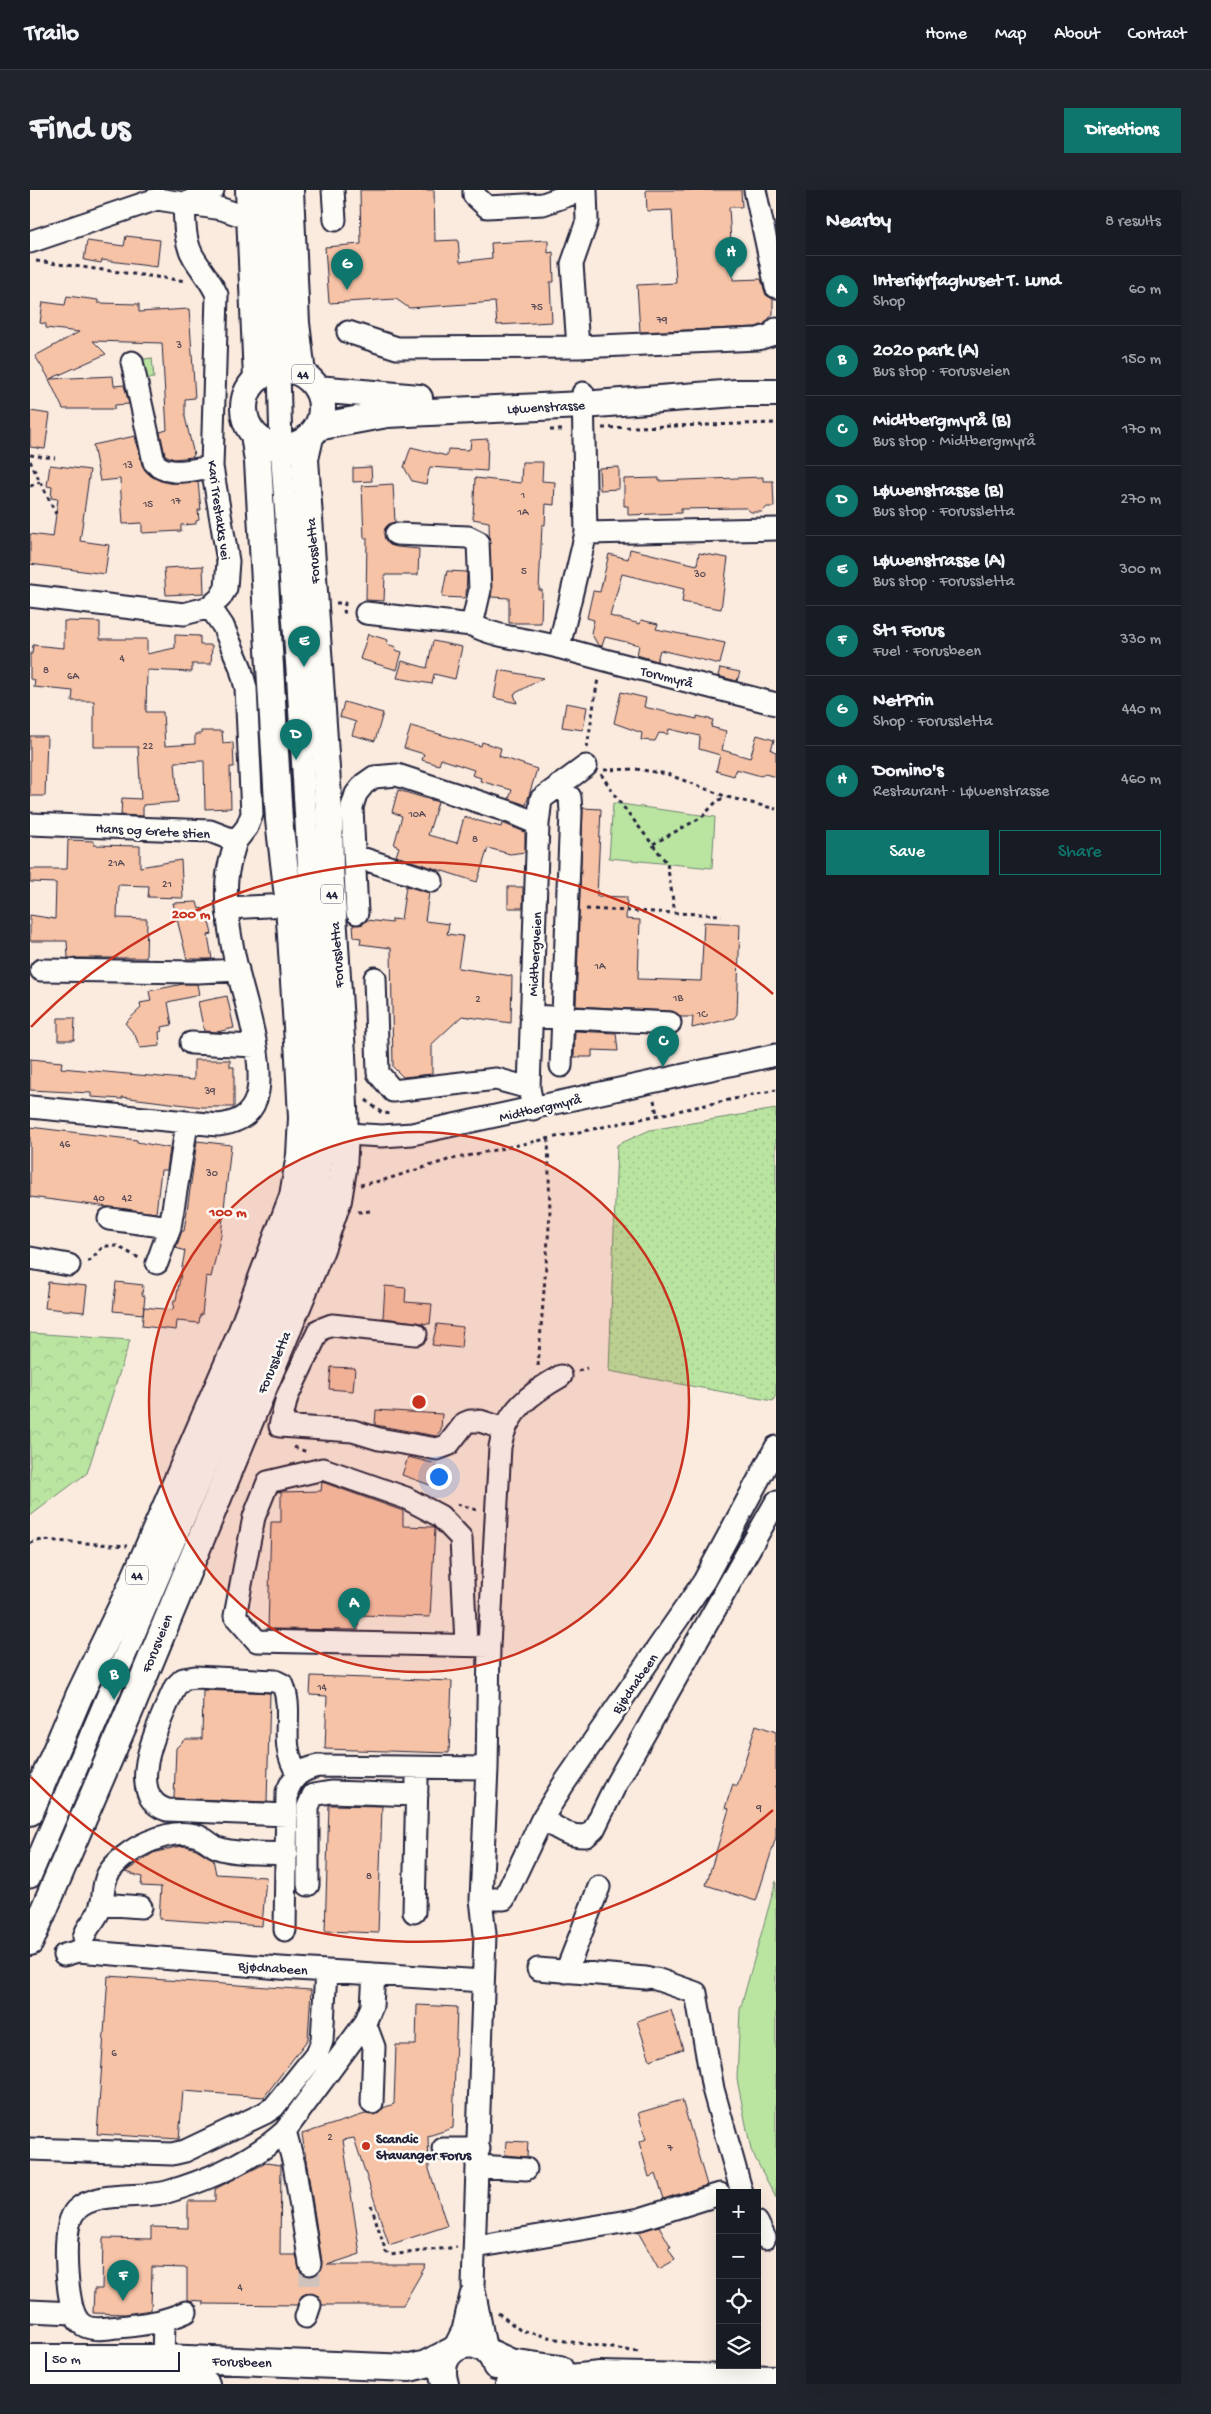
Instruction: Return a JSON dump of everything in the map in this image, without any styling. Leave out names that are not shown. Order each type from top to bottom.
[{"type":"main road","name":"44","points":[[249,190],[250,219],[289,378],[322,401],[322,415],[314,432]]},
{"type":"main road","name":"44","points":[[289,378],[296,323],[290,190]]},
{"type":"main road","name":"Løwenstrasse","points":[[289,378],[407,398],[583,399],[776,375]]},
{"type":"main road","name":"44","points":[[254,434],[247,424],[244,413],[245,400],[249,389],[289,378]]},
{"type":"main road","name":"Løwenstrasse","points":[[281,447],[300,443],[314,432],[386,414],[583,399],[776,392]]},
{"type":"main road","name":"Forussletta","points":[[30,1812],[79,1696],[128,1594],[240,1336],[293,1196],[300,1155],[323,1133],[342,1054],[330,868],[329,813],[305,459],[314,432]]},
{"type":"main road","name":"Forussletta","points":[[234,1454],[331,1222],[341,1184],[323,1133],[289,905],[279,820],[261,497],[254,434]]},
{"type":"main road","points":[[254,434],[264,442],[281,447]]},
{"type":"main road","name":"Forusveien","points":[[30,1942],[132,1703],[234,1454]]},
{"type":"main road","name":"Forusbeen","points":[[30,2358],[163,2358],[410,2368],[426,2364],[470,2344],[479,2346],[487,2352]]},
{"type":"main road","points":[[445,2384],[441,2372],[444,2361],[452,2351]]},
{"type":"main road","points":[[487,2352],[510,2362],[600,2375]]},
{"type":"main road","points":[[487,2352],[494,2360],[497,2369],[494,2384]]},
{"type":"main road","points":[[509,2384],[600,2375],[776,2378]]},
{"type":"main road","name":"Forusbeen","points":[[30,2382],[206,2384]]},
{"type":"street","points":[[184,204],[212,190]]},
{"type":"street","points":[[30,1878],[296,1254],[316,1195],[323,1133],[299,693],[281,447],[289,378],[270,190]]},
{"type":"street","points":[[333,190],[336,220]]},
{"type":"street","points":[[474,190],[474,195],[487,208],[543,204],[585,190],[587,221],[572,264],[578,346]]},
{"type":"street","points":[[755,190],[776,287]]},
{"type":"street","points":[[30,242],[157,195],[184,204],[222,209],[250,219]]},
{"type":"street","name":"Kari Trestakks vei","points":[[184,204],[188,245],[194,258],[211,281],[217,295],[218,308],[212,467],[228,561],[226,588],[220,598],[210,607]]},
{"type":"street","points":[[348,332],[397,348],[578,346],[758,339],[774,334],[776,329]]},
{"type":"street","points":[[132,362],[154,462],[159,469],[167,472],[212,467]]},
{"type":"street","points":[[559,647],[586,533],[583,399]]},
{"type":"street","points":[[586,533],[776,529]]},
{"type":"street","points":[[396,534],[468,537],[478,542],[480,590],[472,625]]},
{"type":"street","points":[[30,596],[184,614],[210,607],[223,626],[240,666],[246,688],[252,814],[247,827],[236,841],[228,870],[226,888],[238,970],[255,1046],[258,1089],[249,1112],[236,1121],[227,1124],[187,1124],[30,1107]]},
{"type":"street","name":"Torvmyrå","points":[[366,613],[472,625],[510,638],[559,647],[601,660],[776,704]]},
{"type":"street","points":[[561,1066],[568,908],[570,797],[559,785],[586,766]]},
{"type":"street","points":[[357,913],[352,807],[356,794],[364,784],[374,778],[397,775],[510,812],[538,824]]},
{"type":"street","name":"Midtbergveien","points":[[531,1098],[531,1016],[538,824],[541,799],[559,785]]},
{"type":"street","name":"Hans og Grete stien","points":[[30,824],[210,831],[236,841]]},
{"type":"street","points":[[355,856],[432,880]]},
{"type":"street","points":[[228,908],[289,905]]},
{"type":"street","points":[[536,910],[568,908]]},
{"type":"street","points":[[41,970],[198,972],[238,970]]},
{"type":"street","points":[[375,978],[378,1073],[393,1091],[496,1079],[531,1098]]},
{"type":"street","points":[[531,1016],[564,1016],[670,1023]]},
{"type":"street","points":[[191,1043],[255,1046]]},
{"type":"street","name":"Midtbergmyrå","points":[[323,1133],[382,1136],[412,1134],[531,1098],[776,1055]]},
{"type":"street","points":[[157,1263],[170,1227],[187,1124]]},
{"type":"street","points":[[109,1219],[170,1227]]},
{"type":"street","points":[[30,1258],[69,1266]]},
{"type":"street","points":[[416,1334],[332,1325],[319,1330],[287,1396],[280,1426],[353,1431],[379,1439],[437,1449],[448,1445],[465,1423],[480,1421],[505,1429]]},
{"type":"street","points":[[487,2352],[478,2316],[474,2285],[485,1934],[481,1899],[487,1768],[489,1646],[500,1447],[505,1429],[522,1402],[561,1376]]},
{"type":"street","name":"Bjødnabeen","points":[[481,1899],[504,1899],[542,1818],[704,1581],[776,1447]]},
{"type":"street","points":[[466,1644],[462,1538],[440,1516],[406,1498],[323,1469],[268,1482],[254,1517],[235,1616],[257,1641],[466,1644],[489,1646]]},
{"type":"street","points":[[542,1818],[568,1835],[586,1836],[594,1829],[616,1784],[776,1502]]},
{"type":"street","points":[[287,1814],[167,1810],[160,1808],[154,1803],[148,1792],[146,1780],[147,1755],[175,1687],[183,1679],[194,1677],[274,1681],[283,1685],[287,1694],[287,1752],[290,1762],[298,1774]]},
{"type":"street","points":[[284,1930],[288,1792],[291,1782],[298,1774],[318,1766],[487,1768]]},
{"type":"street","points":[[414,1912],[418,1767]]},
{"type":"street","points":[[308,1885],[308,1807],[313,1795],[331,1792],[417,1794]]},
{"type":"street","points":[[84,1937],[88,1926],[100,1910],[103,1886],[112,1868],[120,1860],[158,1836],[177,1833],[189,1834],[199,1836],[222,1850],[287,1854]]},
{"type":"street","points":[[566,1972],[599,1887]]},
{"type":"street","points":[[101,1904],[142,1907]]},
{"type":"street","name":"Bjødnabeen","points":[[64,1955],[78,1951],[483,1981]]},
{"type":"street","points":[[538,1969],[651,1979],[696,1993],[730,2189]]},
{"type":"street","points":[[30,2150],[172,2154],[184,2151],[265,2113],[274,2107],[318,2052],[322,2041],[326,1970]]},
{"type":"street","points":[[186,2312],[164,2322],[92,2330],[79,2323],[73,2313],[70,2294],[67,2231],[70,2218],[76,2210],[86,2203],[99,2199],[166,2193],[249,2158],[270,2145],[285,2131],[365,2023],[372,2006],[374,1974]]},
{"type":"street","points":[[365,2023],[374,2047],[372,2103]]},
{"type":"street","points":[[285,2131],[294,2164],[310,2264]]},
{"type":"street","points":[[443,2149],[526,2169]]},
{"type":"street","points":[[475,2247],[640,2219],[716,2196]]},
{"type":"street","points":[[452,2351],[466,2318],[474,2285]]},
{"type":"street","points":[[30,2311],[73,2313]]},
{"type":"street","points":[[163,2358],[164,2322]]},
{"type":"path","points":[[30,261],[192,282],[211,281]]},
{"type":"path","points":[[30,455],[55,458]]},
{"type":"path","points":[[30,461],[56,514]]},
{"type":"path","points":[[30,486],[40,482]]},
{"type":"path","points":[[586,766],[587,735],[601,660]]},
{"type":"path","points":[[675,913],[667,863],[618,800],[598,770],[636,769],[667,774],[727,797],[776,809]]},
{"type":"path","points":[[653,844],[702,817],[717,801],[727,797]]},
{"type":"path","points":[[568,908],[722,915]]},
{"type":"path","points":[[358,1185],[384,1180],[448,1160],[776,1090]]},
{"type":"path","points":[[654,1097],[657,1114]]},
{"type":"path","points":[[538,1369],[550,1214],[548,1138]]},
{"type":"path","points":[[358,1212],[371,1211],[371,1208]]},
{"type":"path","points":[[69,1266],[78,1268],[104,1246],[117,1246],[145,1261],[157,1263]]},
{"type":"path","points":[[30,1543],[42,1540],[135,1546]]},
{"type":"path","points":[[371,2205],[386,2252],[390,2255],[475,2247]]},
{"type":"path","points":[[493,2310],[513,2322],[520,2330],[564,2341],[642,2352]]},
{"type":"green space","points":[[152,358],[154,378],[145,379],[136,360]]},
{"type":"green space","points":[[613,803],[715,817],[712,868],[609,858]]},
{"type":"green space","points":[[776,1109],[776,1395],[773,1401],[609,1371],[617,1145],[650,1130]]},
{"type":"green space","points":[[30,1333],[130,1340],[87,1473],[30,1516]]},
{"type":"green space","points":[[776,1881],[776,2198],[751,2150],[737,2079],[740,2010]]},
{"type":"building","points":[[360,190],[434,190],[435,241],[458,240],[460,262],[492,258],[491,243],[548,240],[548,253],[553,252],[554,282],[550,282],[552,322],[497,325],[495,302],[409,308],[396,299],[329,303],[325,247],[361,244]]},
{"type":"building","points":[[646,190],[741,190],[742,207],[729,207],[733,280],[761,279],[766,295],[773,299],[773,314],[764,324],[756,327],[640,332],[637,285],[676,283],[672,210],[647,211]]},
{"type":"building","points":[[126,236],[160,240],[157,267],[102,260],[101,263],[84,260],[87,241],[124,246]]},
{"type":"building","points":[[67,296],[98,300],[98,303],[139,304],[139,312],[189,309],[195,398],[185,399],[185,417],[194,455],[192,457],[174,459],[165,455],[160,432],[167,430],[162,343],[93,341],[106,354],[50,379],[113,376],[114,386],[124,385],[129,404],[115,405],[114,409],[63,409],[47,375],[35,356],[79,332],[46,328],[46,324],[40,323],[43,302],[65,305]]},
{"type":"building","points":[[30,411],[50,414],[45,449],[30,447]]},
{"type":"building","points":[[135,436],[142,465],[151,476],[171,483],[198,482],[201,510],[198,510],[199,520],[196,521],[196,524],[181,525],[181,531],[142,533],[142,523],[123,524],[120,479],[100,481],[93,445]]},
{"type":"building","points":[[488,439],[487,471],[430,467],[426,484],[412,481],[404,467],[411,447],[447,456],[448,449],[467,450],[470,449],[471,440]]},
{"type":"building","points":[[522,462],[543,462],[542,481],[555,482],[554,505],[546,504],[545,525],[542,525],[539,590],[542,590],[541,623],[509,623],[509,598],[491,597],[489,522],[473,519],[475,478],[521,483]]},
{"type":"building","points":[[50,465],[90,470],[80,541],[109,545],[105,574],[30,564],[30,534],[53,537],[58,499],[51,498],[52,487],[47,486]]},
{"type":"building","points":[[371,467],[372,481],[353,482],[353,468]]},
{"type":"building","points":[[619,467],[619,489],[600,490],[599,468]]},
{"type":"building","points":[[763,477],[763,481],[773,481],[774,507],[767,507],[762,512],[751,512],[746,508],[681,509],[681,513],[628,515],[628,506],[624,506],[624,479],[659,478],[659,481]]},
{"type":"building","points":[[393,484],[395,522],[385,528],[385,539],[390,545],[419,549],[418,575],[385,575],[384,601],[366,600],[367,538],[364,538],[362,486]]},
{"type":"building","points":[[630,549],[697,565],[699,553],[728,558],[721,609],[682,602],[684,589],[622,574],[610,616],[640,624],[641,620],[658,624],[656,629],[725,643],[720,664],[660,650],[657,661],[637,655],[639,645],[605,637],[602,646],[598,645],[591,633],[594,620],[587,618],[593,591],[600,592],[609,554],[628,559]]},
{"type":"building","points":[[203,566],[204,593],[166,595],[164,568]]},
{"type":"building","points":[[447,571],[467,572],[466,597],[442,597]]},
{"type":"building","points":[[64,621],[100,622],[100,639],[147,639],[147,654],[175,648],[175,635],[200,636],[200,645],[212,645],[211,664],[192,664],[192,672],[147,670],[146,712],[163,712],[165,746],[195,744],[195,734],[201,734],[201,731],[222,731],[223,743],[233,742],[234,767],[230,767],[231,808],[205,809],[204,761],[175,762],[178,802],[143,805],[143,816],[121,815],[122,798],[141,799],[138,747],[94,747],[94,701],[72,701],[73,691],[34,687],[35,680],[30,679],[30,654],[32,654],[33,645],[64,648]]},
{"type":"building","points":[[368,634],[388,640],[387,644],[396,647],[395,650],[402,652],[397,670],[360,659]]},
{"type":"building","points":[[433,641],[462,647],[455,679],[434,674],[432,684],[397,678],[402,661],[427,668]]},
{"type":"building","points":[[720,668],[740,672],[737,681],[718,676]]},
{"type":"building","points":[[499,670],[543,678],[514,694],[517,703],[494,698]]},
{"type":"building","points":[[621,692],[646,698],[644,707],[697,719],[697,716],[713,720],[711,727],[726,731],[722,750],[750,758],[757,735],[774,740],[771,750],[776,752],[776,777],[765,774],[761,776],[736,769],[734,776],[716,771],[720,755],[699,749],[700,736],[669,729],[668,734],[659,733],[655,741],[641,740],[642,733],[614,723]]},
{"type":"building","points":[[344,702],[383,713],[375,741],[352,735],[356,722],[340,717]]},
{"type":"building","points":[[566,703],[587,707],[583,730],[562,727]]},
{"type":"building","points":[[411,726],[481,746],[482,742],[501,748],[499,756],[537,769],[526,805],[509,799],[512,790],[480,781],[481,778],[472,775],[474,770],[441,759],[439,765],[422,760],[424,754],[404,748]]},
{"type":"building","points":[[30,736],[47,736],[45,796],[30,796]]},
{"type":"building","points":[[398,790],[438,802],[428,835],[457,843],[464,817],[501,827],[502,823],[525,832],[525,852],[510,854],[488,848],[477,882],[396,856],[399,847],[394,845],[402,816],[392,812]]},
{"type":"building","points":[[583,808],[601,809],[597,896],[627,897],[626,919],[640,920],[638,979],[701,981],[704,922],[740,924],[737,1014],[734,1018],[692,1028],[693,1017],[681,1017],[671,1011],[576,1006]]},
{"type":"building","points":[[68,840],[94,841],[94,845],[140,846],[140,867],[181,860],[183,898],[148,897],[149,886],[118,885],[117,918],[147,919],[146,958],[68,958],[67,941],[30,941],[30,915],[55,919],[56,883],[30,882],[30,869],[67,869]]},
{"type":"building","points":[[406,886],[429,893],[425,921],[449,924],[447,934],[463,936],[458,968],[512,976],[511,1023],[462,1016],[432,1044],[432,1074],[403,1077],[393,1067],[391,948],[360,944],[361,938],[354,937],[353,925],[363,924],[367,920],[392,923],[392,919],[401,920]]},
{"type":"building","points":[[508,887],[523,887],[523,908],[508,908]]},
{"type":"building","points":[[197,902],[199,909],[202,908],[205,919],[208,918],[212,934],[208,935],[212,959],[187,959],[173,903]]},
{"type":"building","points":[[183,984],[197,984],[199,995],[168,1002],[172,1025],[161,1027],[162,1031],[159,1032],[160,1046],[140,1048],[135,1035],[125,1023],[141,1008],[140,1003],[151,1001],[149,991]]},
{"type":"building","points":[[227,996],[234,1028],[217,1032],[204,1031],[198,1002]]},
{"type":"building","points":[[58,1018],[75,1018],[74,1040],[58,1040]]},
{"type":"building","points":[[575,1031],[616,1033],[618,1051],[592,1050],[592,1057],[574,1057]]},
{"type":"building","points":[[30,1059],[62,1062],[61,1068],[194,1080],[194,1060],[230,1060],[230,1067],[234,1067],[234,1107],[202,1107],[122,1097],[122,1099],[91,1097],[91,1093],[30,1090]]},
{"type":"building","points":[[30,1127],[137,1140],[137,1142],[170,1148],[167,1170],[161,1170],[156,1213],[30,1197]]},
{"type":"building","points":[[197,1141],[231,1145],[221,1235],[211,1277],[206,1276],[202,1315],[200,1315],[199,1323],[177,1321],[176,1330],[142,1326],[144,1307],[173,1310],[174,1300],[176,1300],[185,1251],[176,1248],[182,1231],[184,1231]]},
{"type":"building","points":[[48,1282],[87,1286],[84,1312],[45,1308]]},
{"type":"building","points":[[116,1282],[143,1285],[142,1295],[145,1296],[143,1314],[113,1311]]},
{"type":"building","points":[[385,1286],[406,1288],[405,1302],[432,1304],[430,1324],[383,1318]]},
{"type":"building","points":[[437,1324],[463,1327],[461,1348],[432,1345]]},
{"type":"building","points":[[331,1367],[355,1368],[353,1391],[329,1389]]},
{"type":"building","points":[[376,1410],[442,1414],[441,1430],[436,1436],[375,1425]]},
{"type":"building","points":[[408,1457],[437,1464],[430,1485],[402,1475]]},
{"type":"building","points":[[322,1482],[403,1511],[403,1526],[433,1527],[435,1529],[430,1617],[359,1615],[358,1630],[268,1629],[271,1522],[281,1522],[281,1492],[321,1491]]},
{"type":"building","points":[[311,1676],[452,1681],[449,1753],[325,1749],[327,1696],[310,1695]]},
{"type":"building","points":[[203,1690],[270,1693],[267,1802],[174,1798],[176,1748],[185,1739],[202,1739]]},
{"type":"building","points":[[756,1725],[776,1732],[776,1837],[756,1901],[706,1885],[729,1809],[725,1808],[733,1784],[737,1786]]},
{"type":"building","points":[[329,1805],[382,1806],[378,1933],[325,1931]]},
{"type":"building","points":[[186,1846],[196,1849],[213,1859],[216,1874],[266,1877],[262,1926],[159,1919],[161,1887],[141,1886],[142,1877],[125,1872],[153,1853]]},
{"type":"building","points":[[108,1976],[311,1990],[308,2039],[264,2097],[183,2091],[179,2139],[97,2134]]},
{"type":"building","points":[[417,2005],[457,2007],[453,2128],[428,2136],[429,2169],[447,2226],[389,2245],[354,2138],[343,2140],[360,2254],[327,2265],[426,2265],[403,2305],[322,2305],[319,2296],[308,2293],[301,2296],[297,2305],[203,2304],[203,2301],[187,2300],[187,2268],[152,2267],[151,2310],[125,2314],[93,2313],[94,2289],[102,2289],[103,2238],[151,2239],[151,2227],[188,2228],[188,2201],[215,2201],[215,2189],[266,2163],[281,2165],[280,2255],[296,2255],[300,2271],[305,2275],[311,2276],[318,2273],[322,2262],[302,2134],[365,2114],[377,2114],[383,2108],[394,2104],[396,2045],[416,2045]]},
{"type":"building","points":[[671,2010],[683,2049],[650,2060],[637,2021]]},
{"type":"building","points":[[682,2100],[707,2185],[664,2199],[656,2174],[649,2177],[639,2142],[646,2139],[638,2113]]},
{"type":"building","points":[[506,2141],[528,2142],[527,2157],[505,2155]]},
{"type":"building","points":[[659,2226],[671,2247],[668,2248],[675,2260],[659,2269],[638,2232]]},
{"type":"tunnel","points":[[310,2264],[310,2305]]},
{"type":"place","name":"Domino's","points":[[731,278]]},
{"type":"place","name":"NetPrin","points":[[347,290]]},
{"type":"place","name":"Løwenstrasse (A)","points":[[304,667]]},
{"type":"place","name":"Løwenstrasse (B)","points":[[296,760]]},
{"type":"place","name":"Midtbergmyrå (B)","points":[[663,1067]]},
{"type":"place","name":"Interiørfaghuset T. Lund","points":[[354,1629]]},
{"type":"place","name":"2020 park (A)","points":[[114,1700]]},
{"type":"place","name":"Scandic Stavanger Forus","points":[[366,2146]]},
{"type":"place","name":"St1 Forus","points":[[123,2301]]}]
